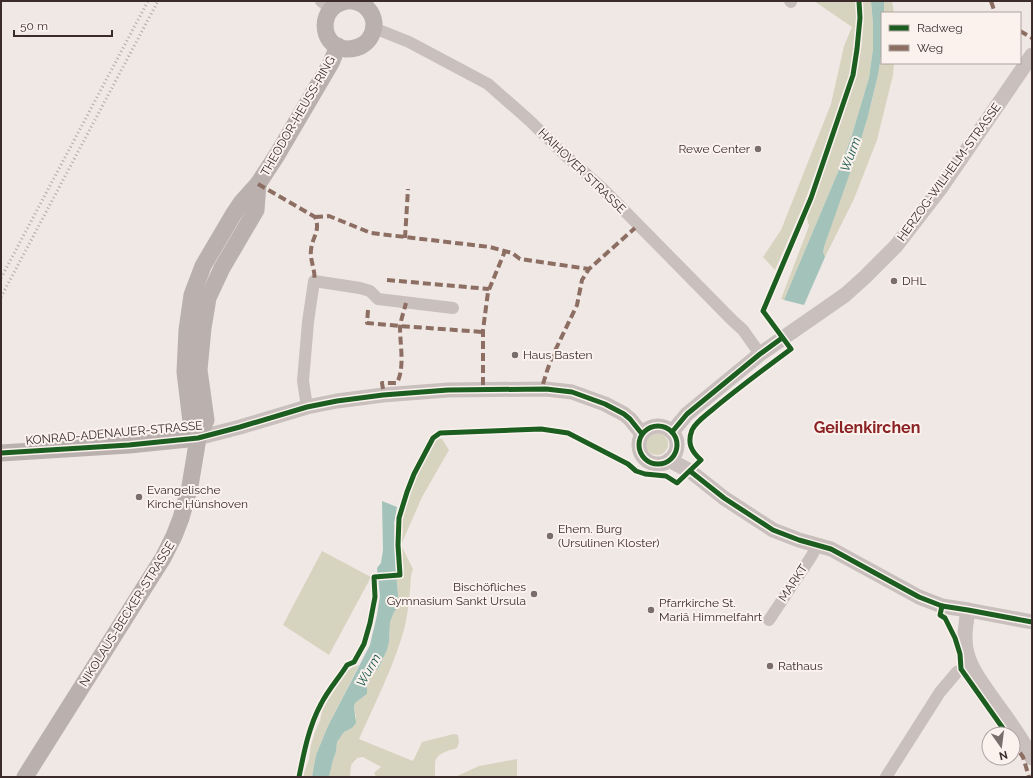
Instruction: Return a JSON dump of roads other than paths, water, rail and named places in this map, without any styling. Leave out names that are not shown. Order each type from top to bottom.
[{"type":"main road","name":"THEODOR-HEUSS-RING","points":[[342,2],[357,2],[367,8],[373,17],[374,28],[370,39],[361,46],[343,49],[333,43],[329,38],[325,26],[326,5],[336,5],[342,2]]},
{"type":"main road","name":"THEODOR-HEUSS-RING","points":[[198,438],[191,422],[186,372],[187,330],[192,295],[203,266],[241,203],[258,184],[277,155],[327,70],[338,46]]},
{"type":"main road","name":"KONRAD-ADENAUER-STRASSE","points":[[1,453],[129,445],[198,438]]},
{"type":"main road","name":"NIKOLAUS-BECKER-STRASSE","points":[[25,777],[163,558],[181,518],[190,486],[198,438]]},
{"type":"street","name":"HAIHOVER STRASSE","points":[[374,28],[409,42],[488,84],[603,189],[743,330],[760,354]]},
{"type":"street","name":"HERZOG-WILHELM-STRASSE","points":[[672,432],[687,414],[760,354],[845,295],[866,277],[896,246],[943,185],[1032,55]]},
{"type":"street","points":[[307,407],[303,381],[308,322],[314,282],[360,288],[370,291],[378,299],[453,308]]},
{"type":"street","name":"KONRAD-ADENAUER-STRASSE","points":[[198,438],[307,407],[338,401],[383,395],[448,390],[546,389],[561,390],[584,396],[605,404],[630,418],[642,434]]},
{"type":"street","points":[[662,426],[672,432],[675,437],[676,449],[674,455],[669,460],[654,463],[644,458],[639,448],[639,443],[642,434],[646,430],[651,427],[662,426]]},
{"type":"street","points":[[669,460],[690,471],[724,498],[773,530],[817,546],[831,549],[919,597],[942,606],[1032,622]]},
{"type":"street","name":"MARKT","points":[[768,620],[817,546]]},
{"type":"street","points":[[968,610],[965,635],[966,653],[980,681],[1025,745],[1032,758]]},
{"type":"street","points":[[886,777],[940,692],[957,672],[971,664]]},
{"type":"water","name":"Wurm","points":[[871,1],[884,1],[884,12],[881,12],[881,56],[878,75],[857,153],[825,244],[823,252],[825,257],[804,305],[784,300],[851,138],[869,78],[873,49]]},
{"type":"water","name":"Wurm","points":[[382,501],[397,507],[394,524],[399,606],[394,612],[390,622],[387,650],[378,669],[372,672],[367,678],[367,694],[355,703],[356,723],[352,728],[344,732],[337,742],[336,752],[329,777],[312,777],[316,755],[328,726],[370,645],[380,596],[377,568],[381,563],[383,550]]},
{"type":"railway","points":[[1,278],[148,1]]},
{"type":"railway","points":[[1,297],[158,1]]},
{"type":"place","name":"Rewe Center","points":[[758,149]]},
{"type":"place","name":"DHL","points":[[894,281]]},
{"type":"place","name":"Haus Basten","points":[[515,355]]},
{"type":"place","name":"Evangelische Kirche Hünshoven","points":[[139,497]]},
{"type":"place","name":"Ehem. Burg (Ursulinen Kloster)","points":[[550,536]]},
{"type":"place","name":"Bischöfliches Gymnasium Sankt Ursula","points":[[534,594]]},
{"type":"place","name":"Pfarrkirche St. Mariä Himmelfahrt","points":[[651,610]]},
{"type":"place","name":"Rathaus","points":[[770,666]]},
{"type":"district","name":"Geilenkirchen","points":[[867,427]]}]
